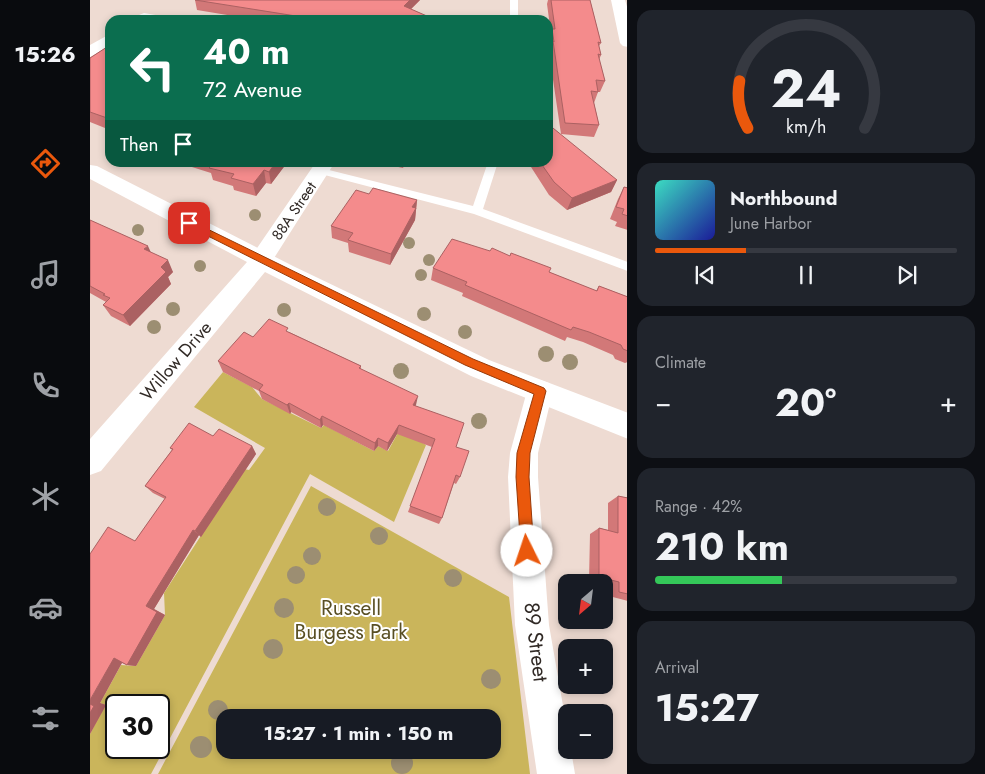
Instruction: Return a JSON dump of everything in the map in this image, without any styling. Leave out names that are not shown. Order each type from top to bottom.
[{"type":"street","points":[[618,0],[627,40]]},
{"type":"street","points":[[90,52],[105,42]]},
{"type":"street","name":"88A Street","points":[[261,260],[324,167]]},
{"type":"street","points":[[90,171],[261,260],[474,365],[627,426]]},
{"type":"street","name":"Willow Drive","points":[[90,461],[244,283],[261,260]]},
{"type":"street","name":"89 Street","points":[[540,391],[524,453],[523,477],[532,626],[556,774]]},
{"type":"lane","points":[[514,0],[514,15]]},
{"type":"lane","points":[[324,167],[477,211],[627,267]]},
{"type":"lane","points":[[477,211],[491,167]]},
{"type":"green space","points":[[223,372],[252,387],[262,399],[321,428],[324,425],[374,451],[378,446],[388,451],[400,429],[426,445],[394,522],[310,474],[170,738],[170,694],[105,694],[105,705],[100,703],[121,665],[136,666],[165,615],[164,593],[244,469],[249,470],[265,448],[194,407]]},
{"type":"green space","name":"Russell Burgess Park","points":[[311,486],[509,597],[530,774],[158,774],[166,759],[170,759],[170,751]]},
{"type":"green space","points":[[105,705],[105,759],[159,759],[151,774],[90,774],[90,734]]},
{"type":"building","points":[[195,0],[410,0],[404,6],[425,15],[290,15]]},
{"type":"building","points":[[551,0],[590,0],[601,43],[598,42],[601,55],[598,54],[605,81],[596,80],[598,92],[591,91],[599,125],[565,123],[553,41],[553,29],[555,29]]},
{"type":"building","points":[[105,48],[105,117],[90,112],[90,58]]},
{"type":"building","points":[[553,128],[617,180],[572,198],[554,182],[544,167],[553,167]]},
{"type":"building","points":[[272,167],[269,172],[264,170],[253,184],[231,178],[234,174],[209,168]]},
{"type":"building","points":[[624,187],[627,188],[627,216],[622,214],[624,209],[616,207]]},
{"type":"building","points":[[373,188],[417,200],[412,207],[416,208],[391,254],[348,240],[353,233],[331,226],[356,190],[369,194]]},
{"type":"building","points":[[90,220],[148,246],[144,249],[168,260],[161,267],[166,272],[123,315],[103,305],[110,298],[90,286]]},
{"type":"building","points":[[452,239],[490,251],[492,248],[510,256],[511,253],[551,268],[549,272],[597,291],[599,286],[627,297],[627,351],[623,349],[621,345],[589,332],[573,327],[571,330],[465,285],[467,282],[433,268]]},
{"type":"building","points":[[269,319],[288,328],[286,331],[361,366],[359,368],[418,396],[413,405],[464,423],[456,447],[469,451],[460,477],[456,475],[442,518],[410,506],[435,439],[399,425],[388,443],[378,438],[375,443],[322,416],[320,420],[289,403],[287,405],[259,390],[263,385],[218,361],[244,332],[253,337]]},
{"type":"building","points":[[189,423],[213,436],[219,429],[252,446],[195,531],[193,530],[146,606],[157,612],[127,665],[114,658],[90,700],[90,554],[108,527],[135,541],[166,497],[145,486],[173,449],[170,448]]},
{"type":"building","points":[[618,496],[627,498],[627,594],[619,592],[619,582],[613,580],[613,574],[599,574],[599,528],[618,533]]},
{"type":"building","points":[[90,704],[94,706],[90,713]]},
{"type":"route","points":[[189,223],[480,368],[540,391],[524,453],[523,477],[527,551]]}]
